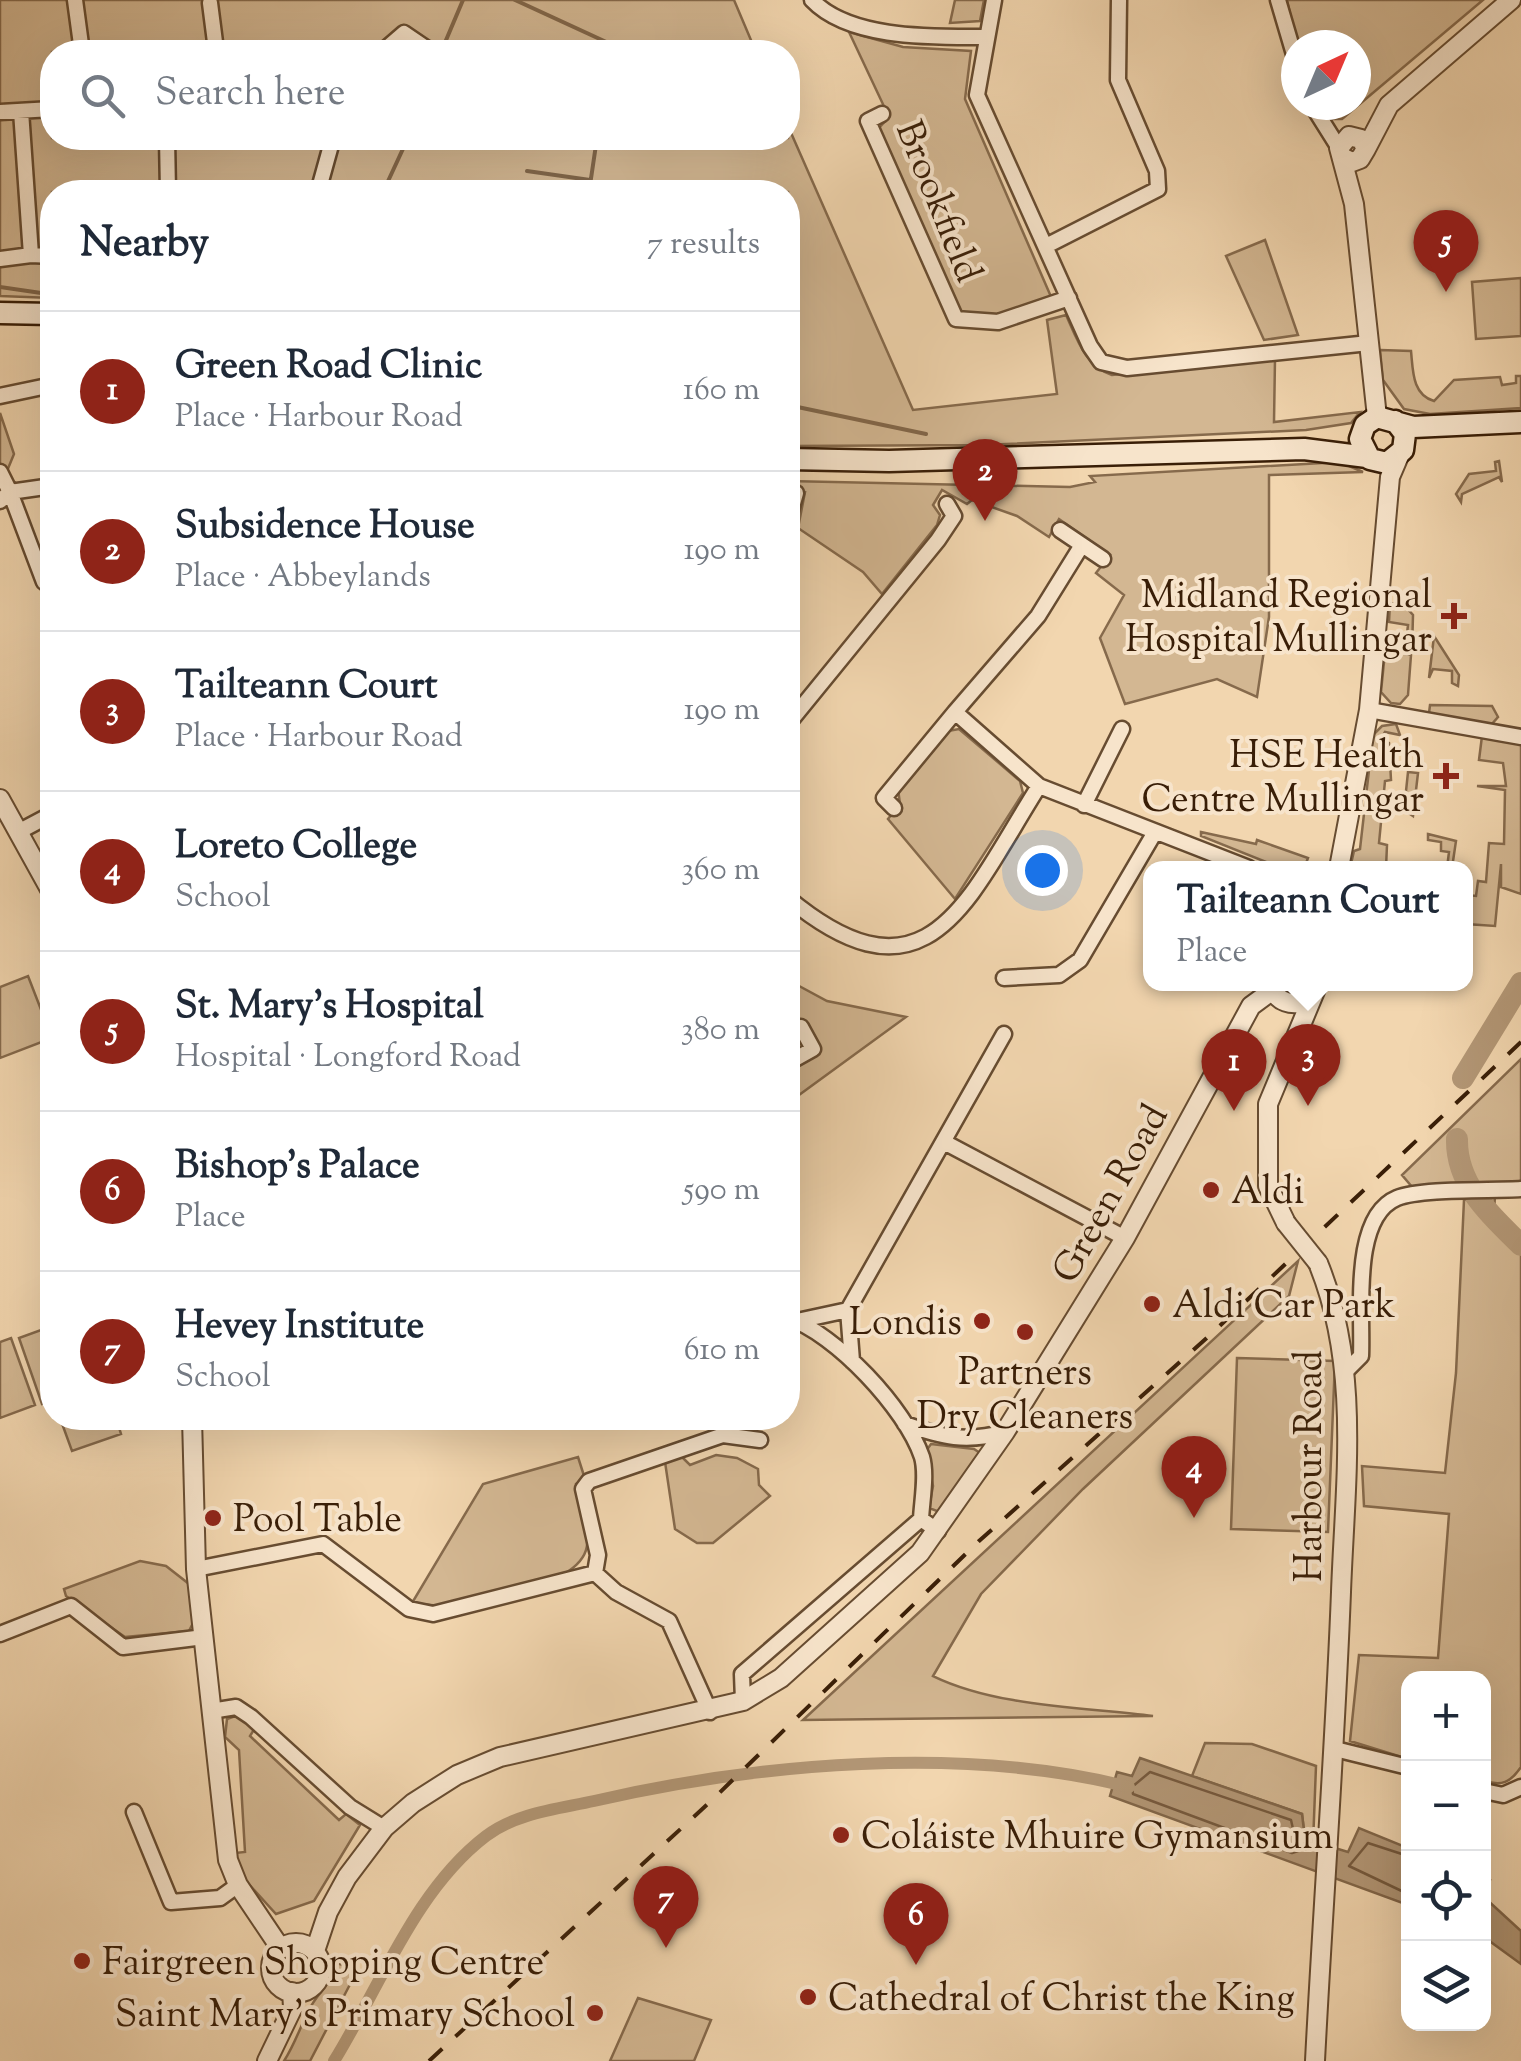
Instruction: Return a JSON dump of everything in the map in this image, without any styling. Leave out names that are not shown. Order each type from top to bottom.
[{"type":"main road","points":[[0,314],[40,314]]},
{"type":"main road","points":[[1304,449],[1378,423],[1412,426],[1521,422]]},
{"type":"main road","points":[[1378,423],[1405,434],[1401,453]]},
{"type":"main road","points":[[1369,458],[1360,446],[1378,423]]},
{"type":"main road","points":[[800,459],[889,461],[1304,449],[1386,462],[1438,436],[1521,430]]},
{"type":"street","points":[[75,0],[80,40]]},
{"type":"street","points":[[812,0],[831,14],[905,36],[986,38]]},
{"type":"street","name":"Brookfield","points":[[994,0],[977,95],[1097,358],[1119,368],[1369,343]]},
{"type":"street","points":[[1046,246],[1158,189],[1157,171],[1118,80],[1119,0]]},
{"type":"street","points":[[1278,0],[1287,30]]},
{"type":"street","points":[[1352,147],[1372,129],[1389,105],[1511,0]]},
{"type":"street","points":[[210,3],[217,40]]},
{"type":"street","points":[[0,112],[40,110]]},
{"type":"street","points":[[20,111],[30,255]]},
{"type":"street","name":"Brookfield","points":[[882,114],[868,121],[956,318],[998,322],[1069,298]]},
{"type":"street","points":[[1327,120],[1352,147],[1354,204],[1378,423]]},
{"type":"street","points":[[166,150],[168,180]]},
{"type":"street","points":[[321,180],[330,150]]},
{"type":"street","points":[[0,259],[40,255]]},
{"type":"street","points":[[0,396],[40,388]]},
{"type":"street","points":[[1336,861],[1349,819],[1369,709],[1390,474],[1401,453]]},
{"type":"street","points":[[1335,861],[1376,564],[1378,474],[1369,458]]},
{"type":"street","points":[[0,472],[5,496],[40,573]]},
{"type":"street","points":[[5,496],[40,489]]},
{"type":"street","points":[[800,709],[938,540],[954,516],[947,504]]},
{"type":"street","points":[[1060,530],[1103,559]]},
{"type":"street","points":[[894,808],[884,798],[1038,616],[1082,544]]},
{"type":"street","points":[[1353,750],[1362,714],[1369,709],[1521,737]]},
{"type":"street","points":[[955,712],[1039,786],[1231,861]]},
{"type":"street","points":[[1084,805],[1122,729]]},
{"type":"street","points":[[800,908],[814,920],[854,940],[874,946],[914,945],[950,922],[1039,786]]},
{"type":"street","points":[[0,799],[40,870]]},
{"type":"street","points":[[20,831],[40,820]]},
{"type":"street","points":[[1004,978],[1059,975],[1080,960],[1156,832]]},
{"type":"street","name":"Green Road","points":[[315,1951],[328,1912],[347,1877],[384,1828],[457,1775],[500,1757],[737,1703],[781,1678],[920,1553],[1004,1432],[1126,1238],[1243,1019],[1268,991]]},
{"type":"street","name":"Harbour Road","points":[[1307,996],[1268,1104],[1264,1144],[1268,1186],[1286,1223],[1318,1263],[1334,1302],[1347,1370],[1335,1749],[1329,1785],[1315,2061]]},
{"type":"street","points":[[800,1057],[813,1050],[801,1028]]},
{"type":"street","points":[[852,1361],[848,1310],[1004,1034]]},
{"type":"street","points":[[944,1142],[1126,1238]]},
{"type":"street","points":[[1347,1370],[1361,1356],[1366,1239],[1375,1212],[1399,1197],[1521,1189]]},
{"type":"street","points":[[800,1318],[848,1310]]},
{"type":"street","points":[[737,1703],[742,1674],[921,1519],[924,1461],[906,1424],[852,1361],[800,1325]]},
{"type":"street","points":[[906,1424],[949,1440],[979,1440],[1004,1432]]},
{"type":"street","points":[[192,1430],[196,1569],[228,1860],[238,1885],[281,1949]]},
{"type":"street","points":[[595,1572],[598,1555],[583,1489],[589,1481],[722,1435],[760,1440]]},
{"type":"street","points":[[921,1519],[938,1530]]},
{"type":"street","points":[[196,1569],[322,1544],[410,1609],[433,1614],[595,1572]]},
{"type":"street","points":[[595,1572],[616,1592],[669,1621],[710,1712]]},
{"type":"street","points":[[0,1634],[72,1606],[123,1648],[204,1637]]},
{"type":"street","points":[[211,1711],[236,1707],[251,1716],[350,1807],[384,1828]]},
{"type":"street","points":[[1335,1749],[1401,1765]]},
{"type":"street","points":[[1491,1793],[1521,1788]]},
{"type":"street","points":[[134,1812],[171,1902],[220,1898],[238,1885]]},
{"type":"street","points":[[296,1943],[315,1951],[321,1966],[318,1980],[306,1991],[292,1992],[278,1985],[272,1972],[281,1949],[296,1943]]},
{"type":"street","points":[[267,2061],[294,2006],[292,1992]]},
{"type":"shaded area","points":[[0,0],[734,0],[751,40],[40,40],[40,150],[799,150],[913,410],[1057,394],[1047,320],[1066,315],[1088,358],[1112,375],[1275,359],[1274,422],[1360,412],[1351,423],[1306,430],[984,445],[800,446],[800,180],[40,180],[40,298],[0,296]]},
{"type":"shaded area","points":[[955,0],[984,0],[980,21],[950,23]]},
{"type":"shaded area","points":[[1287,0],[1483,0],[1371,95],[1371,30],[1294,30]]},
{"type":"shaded area","points":[[849,32],[903,47],[971,51],[965,99],[1052,299],[991,317],[957,310],[878,129],[889,117]]},
{"type":"shaded area","points":[[1265,240],[1298,335],[1264,340],[1226,256]]},
{"type":"shaded area","points":[[1521,278],[1521,336],[1476,339],[1472,282]]},
{"type":"shaded area","points":[[1380,350],[1411,351],[1418,388],[1434,401],[1454,380],[1500,377],[1502,385],[1516,383],[1516,376],[1521,376],[1521,408],[1430,414],[1404,409],[1383,380]]},
{"type":"shaded area","points":[[0,413],[14,454],[0,488]]},
{"type":"shaded area","points":[[1499,461],[1502,482],[1499,477],[1462,494],[1461,502],[1456,494],[1469,474],[1496,471],[1495,462]]},
{"type":"shaded area","points":[[1340,462],[1363,472],[1269,475],[1269,617],[1257,697],[1217,679],[1125,704],[1100,638],[1124,595],[1096,573],[1110,555],[1059,519],[1049,537],[1017,516],[972,500],[967,504],[942,490],[933,505],[940,515],[937,525],[882,594],[863,572],[800,529],[805,492],[800,491],[800,481],[1070,487],[1095,482],[1090,476]]},
{"type":"shaded area","points":[[1390,603],[1404,605],[1413,615],[1412,651],[1405,651],[1408,625],[1389,622]]},
{"type":"shaded area","points":[[1434,636],[1459,675],[1458,686],[1452,683],[1452,671],[1433,669],[1429,678]]},
{"type":"shaded area","points":[[1386,642],[1393,652],[1411,655],[1408,695],[1400,704],[1391,703],[1381,692]]},
{"type":"shaded area","points":[[1430,705],[1492,706],[1498,717],[1491,725],[1429,713]]},
{"type":"shaded area","points":[[1396,724],[1400,735],[1385,732],[1381,738],[1389,743],[1391,780],[1385,781],[1379,843],[1387,845],[1386,861],[1352,861],[1354,851],[1360,849],[1373,735],[1382,726]]},
{"type":"shaded area","points":[[959,729],[1020,781],[1023,793],[955,899],[888,819],[900,804],[898,789],[948,731]]},
{"type":"shaded area","points":[[1482,736],[1521,742],[1521,894],[1501,887],[1501,864],[1495,926],[1473,924],[1473,896],[1478,881],[1486,882],[1489,843],[1504,844],[1505,790],[1477,786],[1506,786],[1503,763],[1479,760]]},
{"type":"shaded area","points":[[1408,772],[1418,773],[1413,816],[1404,810]]},
{"type":"shaded area","points":[[1201,832],[1256,844],[1257,840],[1308,858],[1264,861],[1201,836]]},
{"type":"shaded area","points":[[1428,834],[1456,841],[1453,861],[1448,861],[1449,852],[1441,851],[1441,842],[1428,840]]},
{"type":"shaded area","points":[[28,976],[40,1007],[40,1043],[0,1058],[0,987]]},
{"type":"shaded area","points":[[800,986],[827,1001],[906,1017],[800,1094]]},
{"type":"shaded area","points":[[1521,1059],[1521,1185],[1413,1188],[1402,1175]]},
{"type":"shaded area","points":[[1495,1196],[1494,1212],[1521,1236],[1521,1767],[1509,1780],[1496,1783],[1491,1782],[1491,1671],[1401,1671],[1401,1757],[1350,1741],[1359,1655],[1438,1658],[1449,1514],[1364,1506],[1362,1466],[1445,1473],[1456,1373],[1464,1200]]},
{"type":"shaded area","points":[[1298,1261],[1289,1296],[1083,1489],[981,1594],[933,1676],[1012,1700],[1153,1716],[803,1720]]},
{"type":"shaded area","points":[[40,1330],[40,1398],[19,1338]]},
{"type":"shaded area","points":[[11,1338],[35,1405],[0,1418],[0,1342]]},
{"type":"shaded area","points":[[1237,1358],[1335,1361],[1328,1532],[1231,1529]]},
{"type":"shaded area","points":[[64,1430],[120,1430],[121,1434],[72,1451]]},
{"type":"shaded area","points":[[931,1444],[980,1453],[942,1513],[929,1508],[933,1486],[926,1451]]},
{"type":"shaded area","points":[[716,1455],[737,1458],[758,1469],[759,1485],[770,1496],[713,1543],[697,1543],[675,1529],[665,1462],[682,1457],[690,1465]]},
{"type":"shaded area","points":[[578,1457],[585,1479],[576,1484],[587,1545],[577,1565],[564,1574],[440,1606],[412,1603],[483,1484]]},
{"type":"shaded area","points":[[140,1561],[166,1566],[189,1584],[193,1623],[189,1631],[125,1637],[66,1596],[64,1589]]},
{"type":"shaded area","points":[[238,1715],[255,1728],[250,1736],[339,1820],[346,1814],[360,1825],[314,1901],[276,1914],[246,1881],[235,1853],[245,1852],[239,1750],[225,1737],[227,1719]]},
{"type":"shaded area","points":[[1205,1743],[1252,1744],[1316,1766],[1313,1844],[1305,1839],[1302,1814],[1192,1776]]},
{"type":"shaded area","points":[[335,1962],[357,1971],[310,2061],[284,2061],[313,2003],[331,1977]]},
{"type":"shaded area","points":[[638,1998],[711,2020],[694,2061],[610,2061]]},
{"type":"water","points":[[1140,1758],[1302,1814],[1305,1839],[1348,1852],[1359,1828],[1401,1845],[1401,1902],[1110,1796],[1117,1772],[1132,1776]]},
{"type":"water","points":[[1491,1904],[1521,1931],[1521,1964],[1491,1942]]},
{"type":"waterway","points":[[446,40],[463,0]]},
{"type":"waterway","points":[[515,0],[602,40]]},
{"type":"waterway","points":[[389,180],[402,150]]},
{"type":"waterway","points":[[591,180],[595,150]]},
{"type":"waterway","points":[[527,171],[590,180]]},
{"type":"waterway","points":[[0,287],[40,293]]},
{"type":"waterway","points":[[800,408],[926,434]]},
{"type":"waterway","points":[[1463,1078],[1521,983]]},
{"type":"waterway","points":[[1457,1139],[1458,1156],[1469,1185],[1487,1211],[1521,1245]]},
{"type":"waterway","points":[[334,2061],[401,1941],[439,1884],[486,1836],[524,1817],[724,1777],[861,1764],[999,1766],[1129,1787]]},
{"type":"railway","points":[[429,2061],[712,1800],[979,1541],[1209,1336],[1521,1042]]},
{"type":"place","name":"St. Mary's Hospital","points":[[1446,292]]},
{"type":"place","name":"Subsidence House","points":[[985,521]]},
{"type":"place","name":"Midland Regional Hospital Mullingar","points":[[1454,616]]},
{"type":"place","name":"HSE Health Centre Mullingar","points":[[1446,776]]},
{"type":"place","name":"Tailteann Court","points":[[1308,1106]]},
{"type":"place","name":"Green Road Clinic","points":[[1234,1111]]},
{"type":"place","name":"Aldi","points":[[1211,1190]]},
{"type":"place","name":"Aldi Car Park","points":[[1152,1304]]},
{"type":"place","name":"Londis","points":[[982,1321]]},
{"type":"place","name":"Partners Dry Cleaners","points":[[1025,1332]]},
{"type":"place","name":"Pool Table","points":[[213,1518]]},
{"type":"place","name":"Loreto College","points":[[1194,1518]]},
{"type":"place","name":"Coláiste Mhuire Gymansium","points":[[841,1835]]},
{"type":"place","name":"Hevey Institute","points":[[666,1948]]},
{"type":"place","name":"Fairgreen Shopping Centre","points":[[82,1961]]},
{"type":"place","name":"Bishop's Palace","points":[[916,1965]]},
{"type":"place","name":"Cathedral of Christ the King","points":[[808,1997]]},
{"type":"place","name":"Saint Mary's Primary School","points":[[595,2013]]}]
